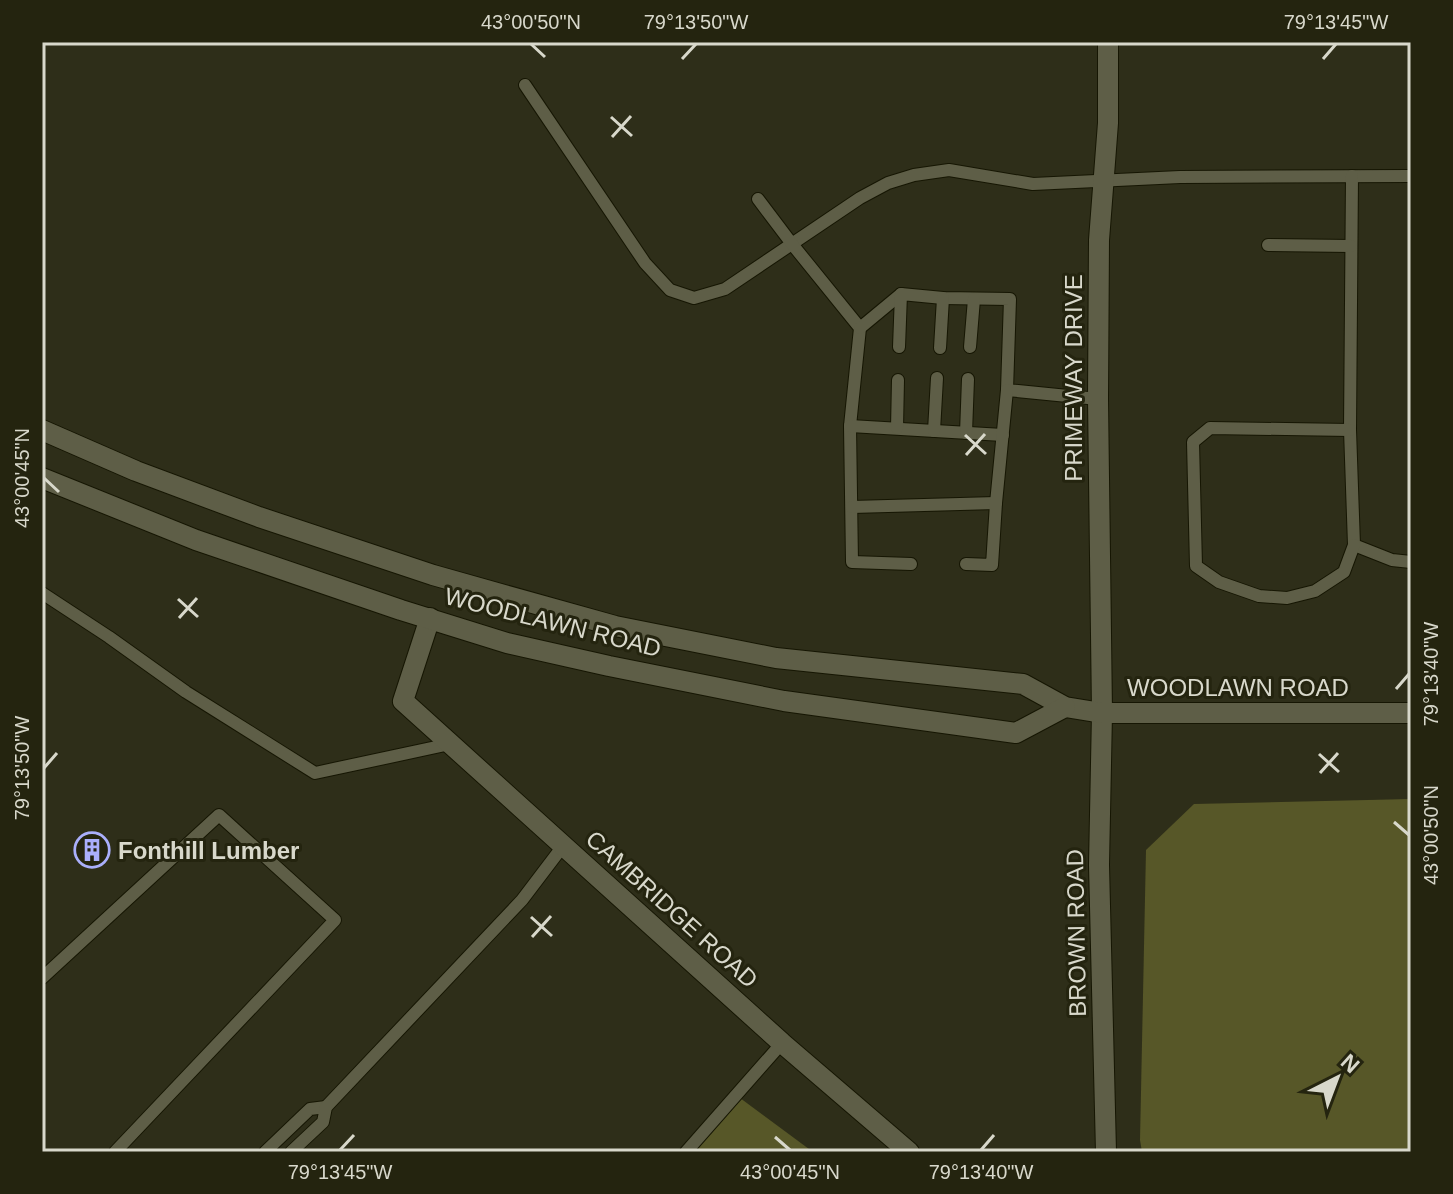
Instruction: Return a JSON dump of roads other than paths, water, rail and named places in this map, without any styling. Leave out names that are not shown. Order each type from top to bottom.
[{"type":"main road","name":"PRIMEWAY DRIVE","points":[[1102,713],[1099,240],[1108,123],[1108,42]]},
{"type":"main road","name":"WOODLAWN ROAD","points":[[42,430],[136,471],[259,517],[433,575],[615,626],[776,658],[1023,684],[1065,707],[1102,713],[1411,713]]},
{"type":"main road","name":"WOODLAWN ROAD","points":[[42,478],[196,540],[430,618],[507,643],[609,666],[784,701],[1016,733],[1065,707]]},
{"type":"main road","name":"CAMBRIDGE ROAD","points":[[430,618],[403,701],[782,1043],[909,1152]]},
{"type":"main road","name":"BROWN ROAD","points":[[1102,713],[1099,865],[1106,1152]]},
{"type":"lane","points":[[525,85],[645,263],[670,290],[694,298],[725,289],[860,198],[888,183],[914,175],[949,170],[1033,184],[1180,177],[1411,176]]},
{"type":"lane","points":[[1350,430],[1210,428],[1193,442],[1196,566],[1219,582],[1259,596],[1287,598],[1315,591],[1344,572],[1354,545],[1350,430],[1352,176]]},
{"type":"lane","points":[[758,199],[860,328]]},
{"type":"lane","points":[[1268,245],[1351,246]]},
{"type":"lane","points":[[899,347],[901,294]]},
{"type":"lane","points":[[911,564],[852,562],[850,426],[860,328],[901,294],[1010,299],[1007,390],[992,565],[966,564]]},
{"type":"lane","points":[[940,348],[943,298]]},
{"type":"lane","points":[[970,347],[974,299]]},
{"type":"lane","points":[[934,431],[937,378]]},
{"type":"lane","points":[[966,433],[968,379]]},
{"type":"lane","points":[[897,428],[898,380]]},
{"type":"lane","points":[[1007,390],[1098,399]]},
{"type":"lane","points":[[850,426],[1003,435]]},
{"type":"lane","points":[[852,507],[996,503]]},
{"type":"lane","points":[[1354,545],[1392,560],[1411,562]]},
{"type":"lane","points":[[42,593],[186,692],[315,773],[450,744]]},
{"type":"lane","points":[[42,978],[219,815],[335,920],[115,1152]]},
{"type":"lane","points":[[291,1152],[323,1122],[326,1107],[522,900],[563,846]]},
{"type":"lane","points":[[686,1152],[782,1043]]},
{"type":"lane","points":[[265,1152],[310,1109],[326,1107]]},
{"type":"place","name":"Fonthill Lumber","points":[[92,850]]}]
